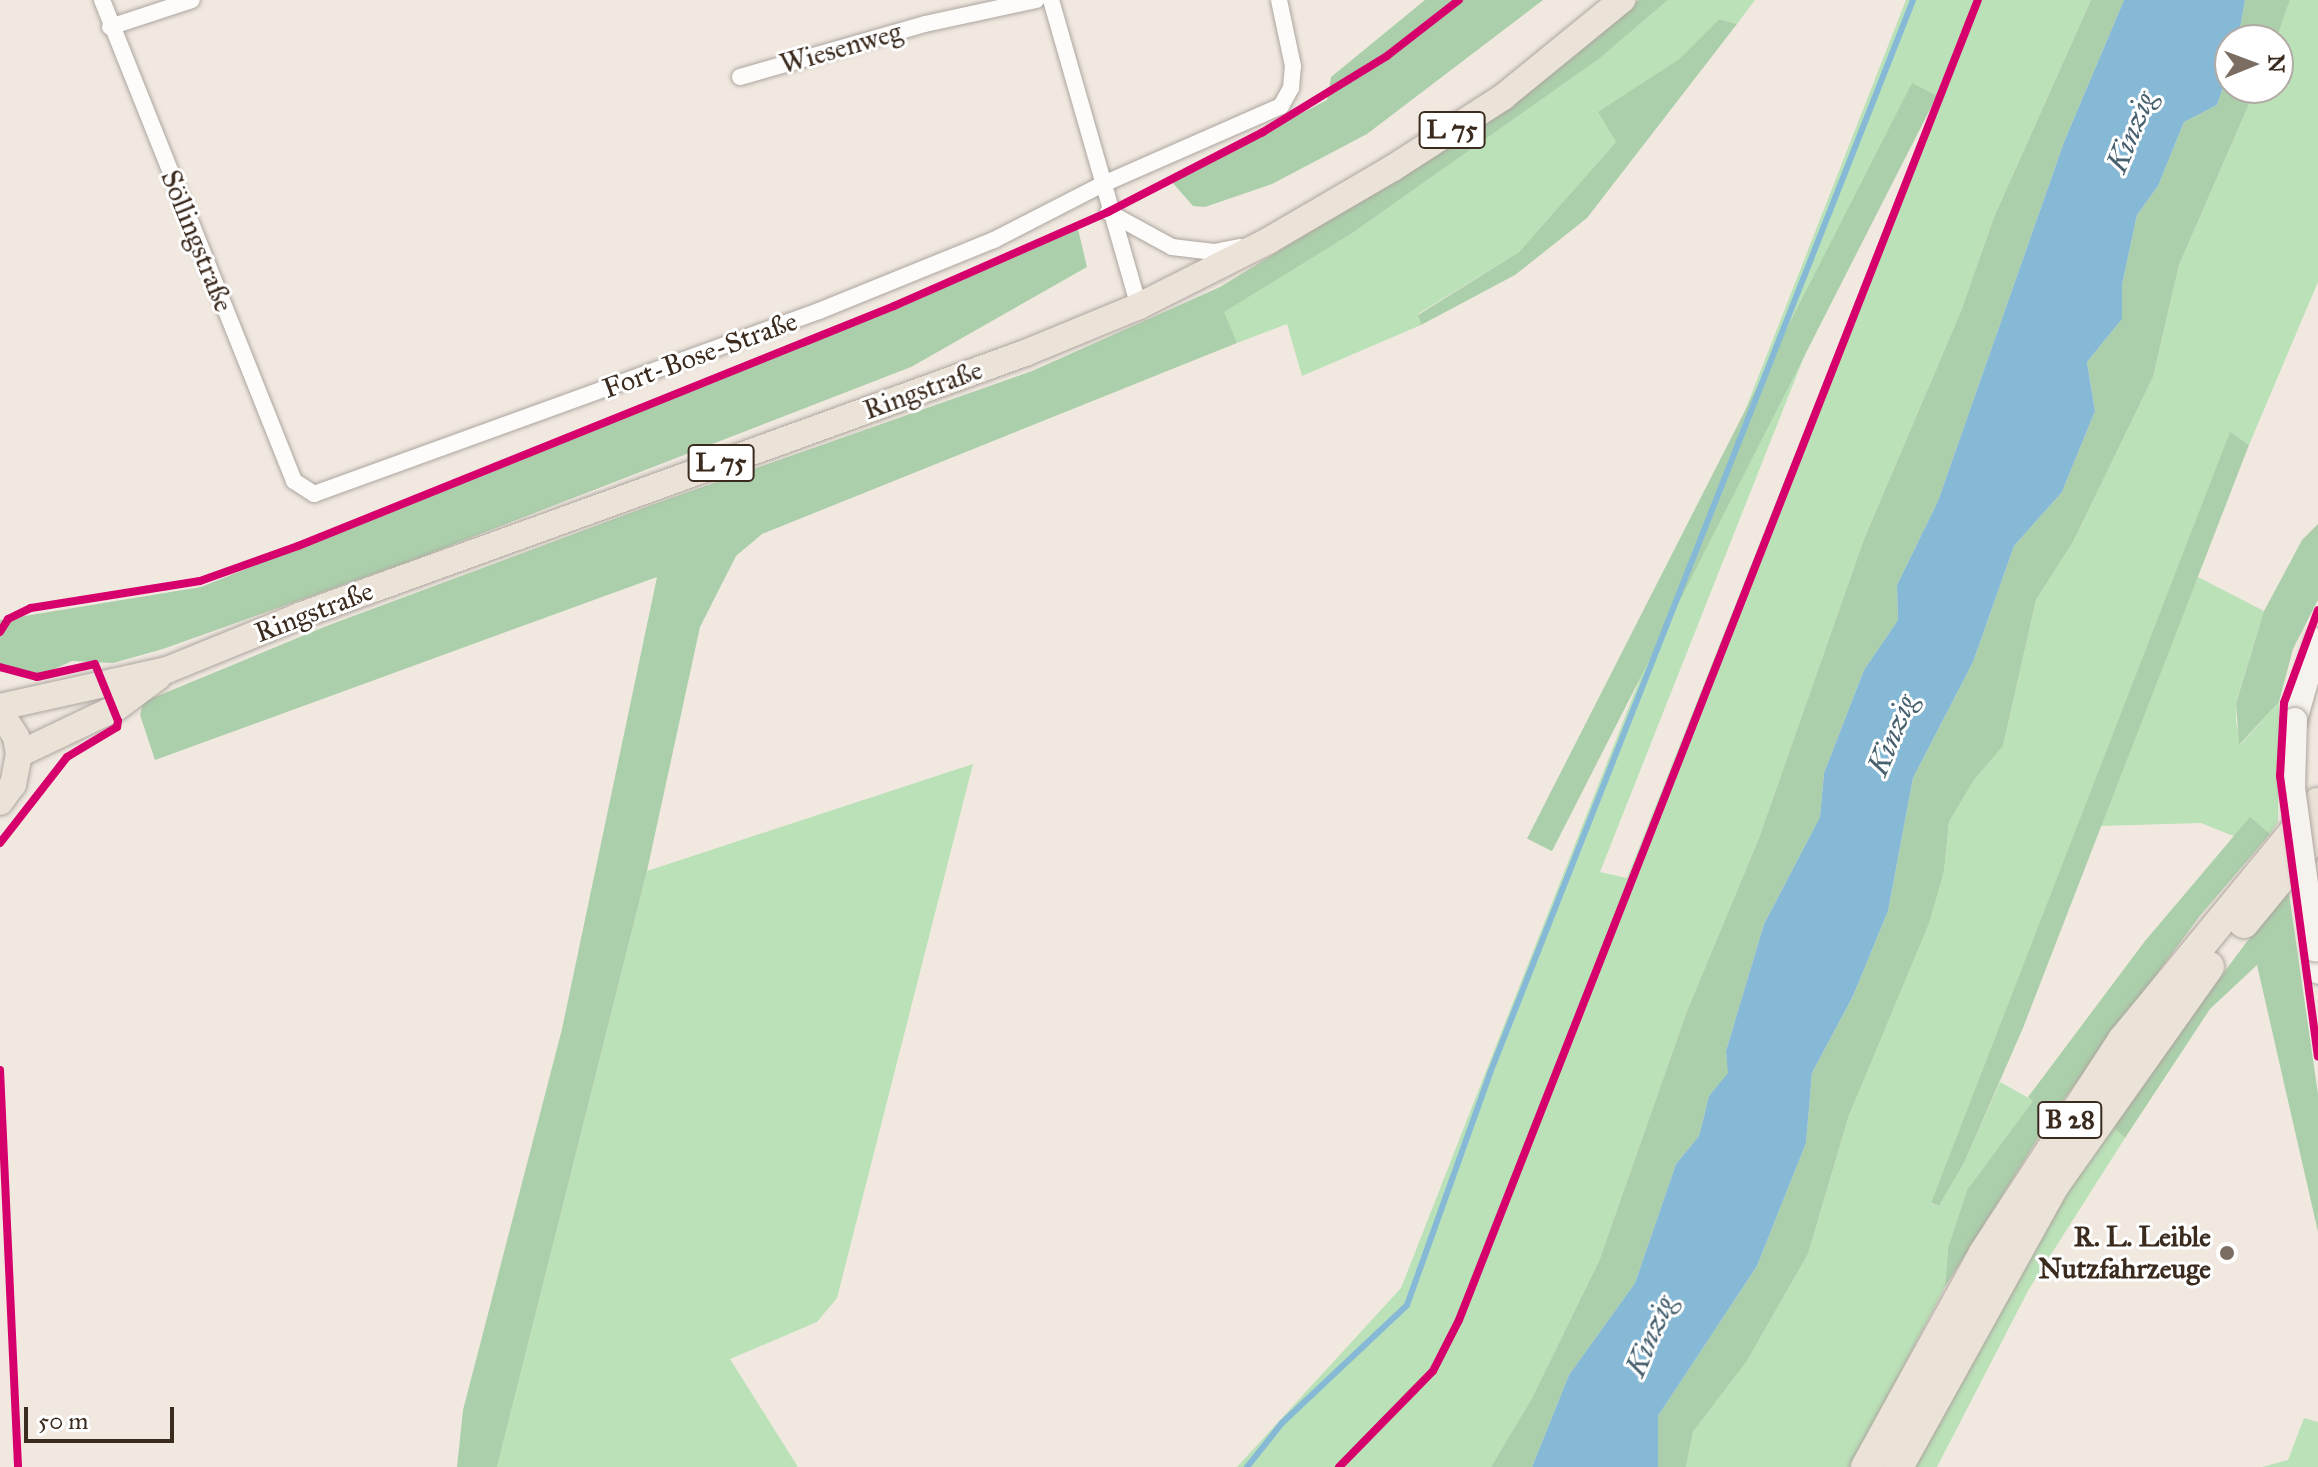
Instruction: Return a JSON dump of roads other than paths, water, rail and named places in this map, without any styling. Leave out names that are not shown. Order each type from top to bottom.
[{"type":"highway","name":"B 28","points":[[1866,1467],[1984,1253],[2123,1040],[2318,803]]},
{"type":"highway","name":"B 28","points":[[1898,1467],[2053,1187],[2150,1044],[2318,833]]},
{"type":"main road","name":"Ringstraße","points":[[0,710],[167,670],[299,616],[1025,353],[1139,306],[1268,241],[1503,97],[1622,0]]},
{"type":"main road","name":"Ringstraße","points":[[19,754],[116,708],[167,670]]},
{"type":"main road","points":[[0,710],[16,737],[19,754],[13,784],[0,802]]},
{"type":"street","name":"Söllingstraße","points":[[102,0],[110,27],[294,481]]},
{"type":"street","points":[[110,27],[192,0]]},
{"type":"street","name":"Wiesenweg","points":[[740,77],[925,24],[1036,0]]},
{"type":"street","points":[[1051,0],[1108,212],[1139,306]]},
{"type":"street","name":"Fort-Bose-Straße","points":[[294,481],[301,490],[322,493],[761,332],[994,240],[1101,185],[1281,106],[1291,88],[1293,66],[1279,0]]},
{"type":"street","points":[[1108,212],[1172,247],[1214,252],[1268,241]]},
{"type":"street","points":[[2316,961],[2293,788],[2295,720],[2318,640]]},
{"type":"water","name":"Kinzig","points":[[2124,0],[2245,0],[2241,24],[2214,24],[2214,104],[2217,105],[2184,122],[2158,186],[2137,215],[2122,285],[2122,319],[2087,362],[2095,411],[2062,492],[2014,546],[1973,662],[1913,778],[1888,911],[1853,996],[1812,1073],[1806,1143],[1757,1266],[1658,1416],[1658,1467],[1532,1467],[1569,1375],[1635,1283],[1676,1164],[1699,1136],[1709,1096],[1728,1073],[1726,1051],[1764,924],[1820,817],[1824,773],[1864,670],[1898,620],[1897,585],[1938,501],[2064,142]]},
{"type":"waterway","points":[[1247,1467],[1282,1423],[1407,1305],[1490,1073],[1913,0]]},
{"type":"place","name":"R. L. Leible Nutzfahrzeuge","points":[[2227,1253]]}]
